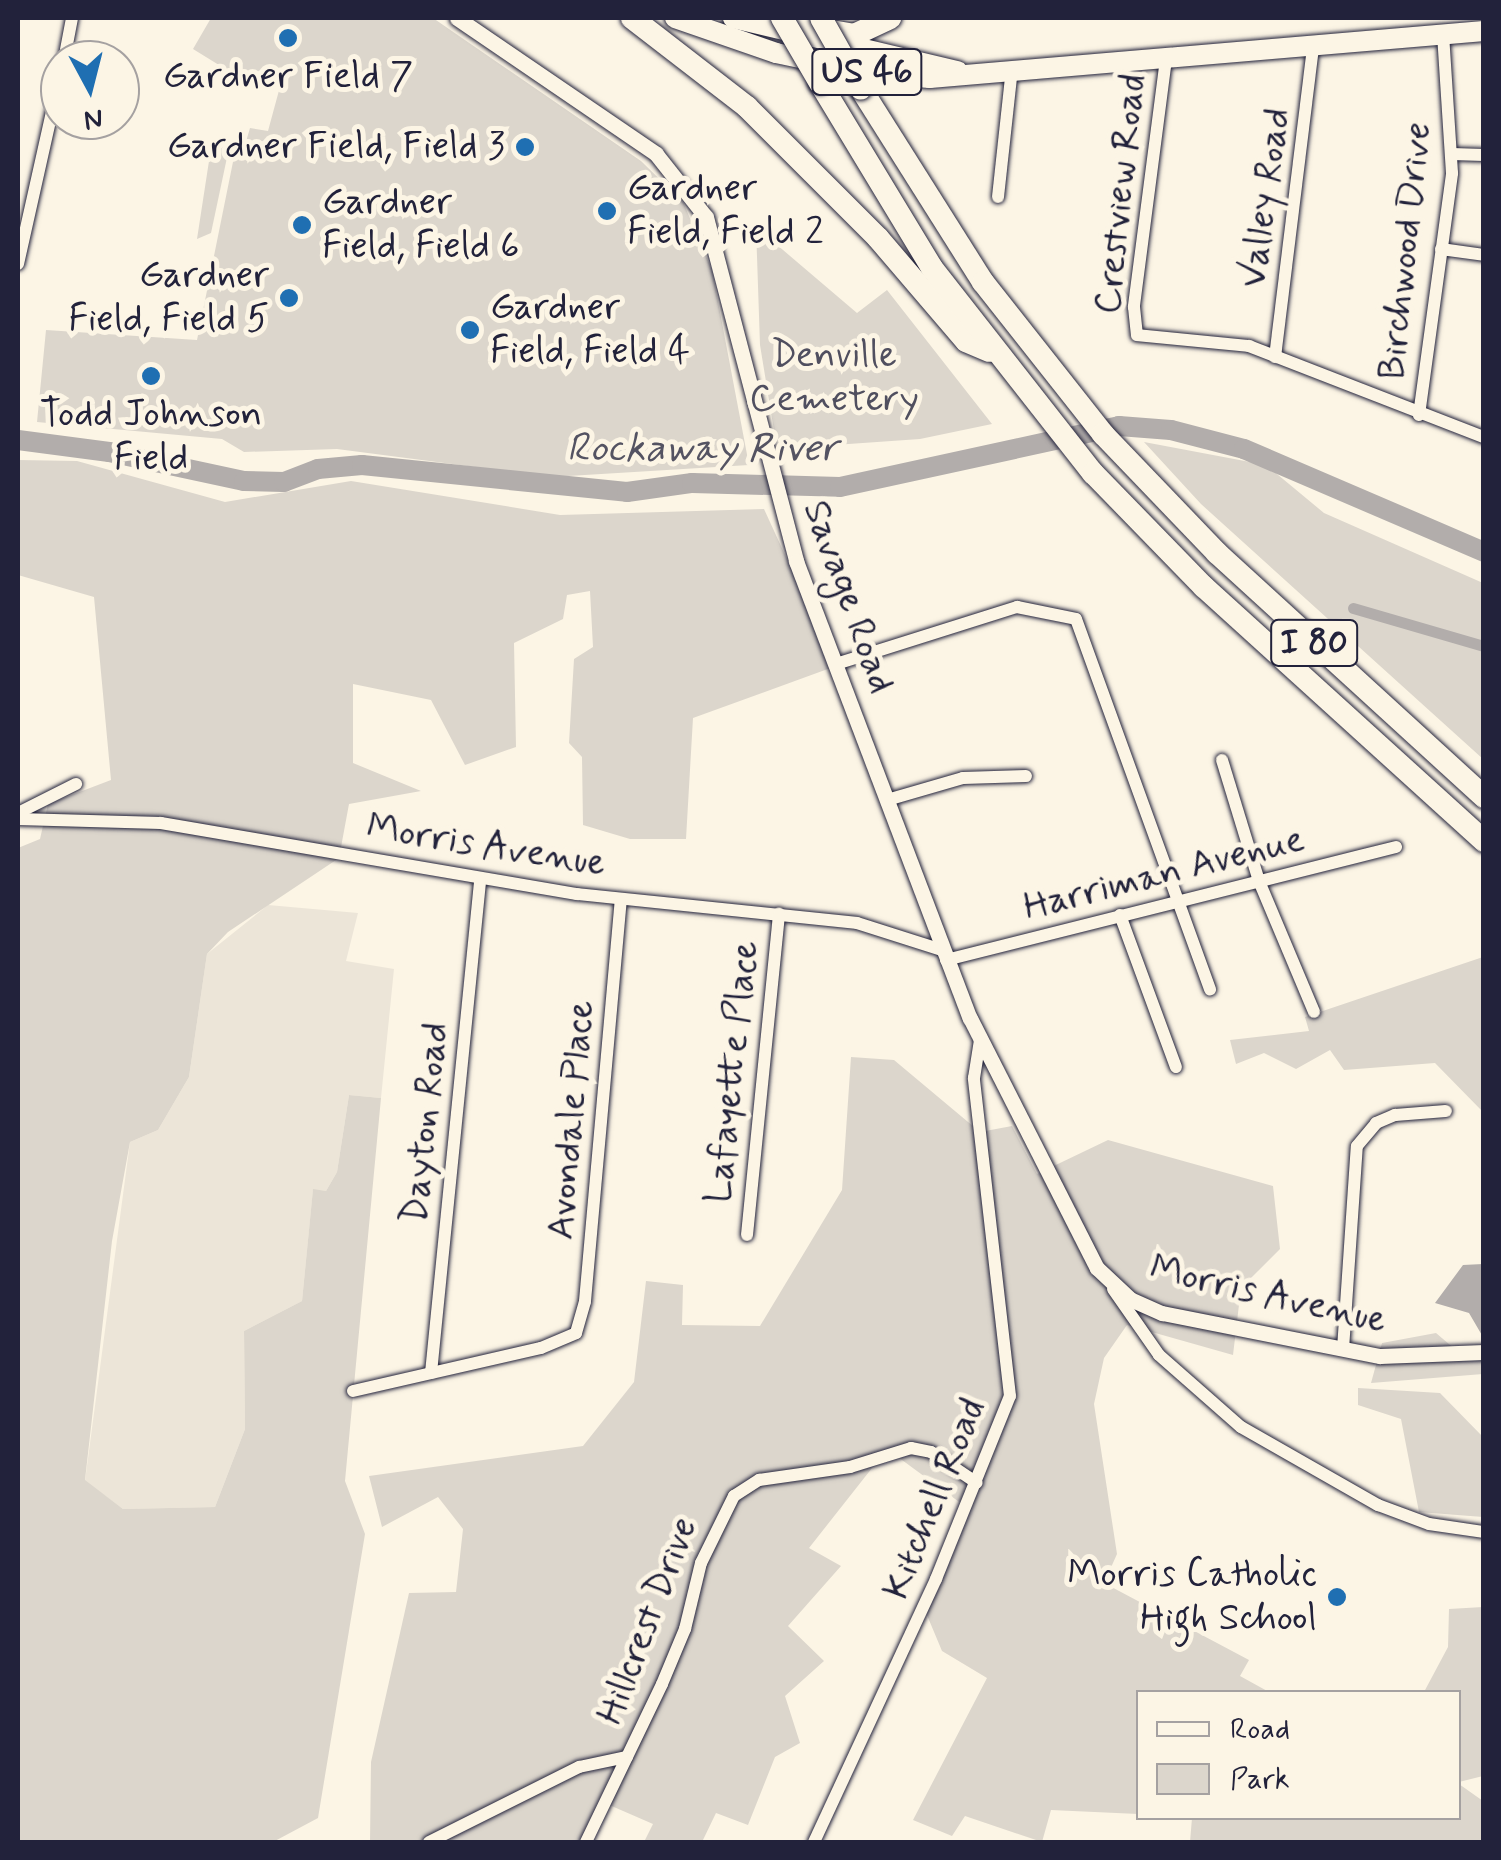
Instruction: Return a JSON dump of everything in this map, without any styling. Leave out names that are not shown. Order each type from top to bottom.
[{"type":"highway","points":[[632,18],[746,107],[878,238],[966,341],[994,354]]},
{"type":"highway","points":[[756,18],[854,35],[890,18]]},
{"type":"highway","name":"I 80","points":[[782,18],[903,224],[1034,404],[1093,473],[1204,587],[1484,841]]},
{"type":"highway","name":"I 80","points":[[821,18],[861,90],[972,266],[1084,412],[1149,484],[1484,797]]},
{"type":"main road","name":"US 46","points":[[675,18],[776,53],[876,74],[930,78],[960,71],[1166,59],[1484,31]]},
{"type":"main road","name":"US 46","points":[[733,18],[960,71]]},
{"type":"street","name":"Savage Road","points":[[457,18],[475,24],[656,154],[696,200],[724,272],[788,537],[967,1011]]},
{"type":"street","name":"Birchwood Drive","points":[[1419,415],[1452,154],[1443,34]]},
{"type":"street","name":"Valley Road","points":[[1275,358],[1313,46]]},
{"type":"street","name":"Crestview Road","points":[[1166,59],[1134,308],[1136,335],[1231,341],[1275,358]]},
{"type":"street","points":[[998,196],[1012,69]]},
{"type":"street","points":[[18,264],[46,140]]},
{"type":"street","points":[[1452,154],[1484,155]]},
{"type":"street","points":[[1442,248],[1484,255]]},
{"type":"street","points":[[1275,358],[1484,437]]},
{"type":"street","points":[[836,664],[996,612],[1047,612],[1076,620],[1084,630],[1210,989]]},
{"type":"street","points":[[1222,760],[1259,881],[1314,1012]]},
{"type":"street","points":[[887,800],[963,778],[1026,776]]},
{"type":"street","points":[[18,816],[76,784]]},
{"type":"street","name":"Morris Avenue","points":[[18,816],[161,823],[621,900],[856,923],[944,955]]},
{"type":"street","name":"Harriman Avenue","points":[[944,955],[1396,847]]},
{"type":"street","name":"Dayton Road","points":[[431,1372],[480,879]]},
{"type":"street","name":"Avondale Place","points":[[431,1372],[566,1340],[582,1322],[621,900]]},
{"type":"street","name":"Lafayette Place","points":[[748,1235],[779,914]]},
{"type":"street","points":[[1120,915],[1176,1067]]},
{"type":"street","name":"Morris Avenue","points":[[967,1011],[1107,1280],[1130,1299],[1162,1312],[1343,1349],[1412,1358],[1484,1352]]},
{"type":"street","name":"Kitchell Road","points":[[814,1842],[1006,1413],[1011,1378],[974,1078],[980,1038]]},
{"type":"street","points":[[1343,1349],[1357,1146],[1369,1128],[1396,1115],[1446,1111]]},
{"type":"street","points":[[1107,1280],[1160,1355],[1240,1427],[1378,1505],[1429,1524],[1484,1532]]},
{"type":"street","points":[[354,1391],[431,1372]]},
{"type":"street","name":"Hillcrest Drive","points":[[586,1842],[685,1630],[713,1534],[746,1486],[912,1448],[931,1452],[977,1483]]},
{"type":"street","points":[[429,1842],[579,1767],[627,1757]]},
{"type":"shaded area","points":[[268,905],[358,913],[346,961],[394,969],[381,1098],[349,1095],[337,1172],[326,1191],[313,1190],[302,1301],[244,1331],[245,1429],[215,1507],[123,1509],[85,1481],[130,1142],[158,1130],[189,1077],[207,954]]},
{"type":"shaded area","points":[[1484,1264],[1483,1337],[1469,1313],[1435,1303],[1463,1265]]},
{"type":"green space","points":[[211,18],[433,18],[641,161],[683,202],[712,270],[749,465],[552,477],[337,449],[244,452],[222,439],[37,422],[46,330],[197,340],[236,147],[245,145],[250,128],[268,131],[281,83],[240,78],[193,49]]},
{"type":"green space","points":[[218,143],[229,148],[211,233],[197,239],[211,148]]},
{"type":"green space","name":"Denville Cemetery","points":[[756,227],[857,313],[887,290],[992,424],[920,439],[777,449],[760,345]]},
{"type":"green space","points":[[1144,442],[1266,465],[1324,513],[1483,583],[1483,759],[1201,504]]},
{"type":"green space","points":[[18,460],[77,461],[225,502],[351,481],[560,515],[764,509],[836,666],[693,718],[686,839],[630,839],[583,825],[582,757],[569,743],[574,659],[593,647],[590,591],[567,595],[563,619],[514,643],[516,747],[465,765],[431,700],[353,684],[353,763],[421,791],[349,804],[339,858],[228,932],[207,954],[189,1077],[158,1130],[130,1142],[112,1241],[85,1480],[123,1509],[215,1507],[245,1429],[244,1331],[302,1301],[313,1189],[326,1191],[337,1172],[349,1095],[381,1098],[345,1481],[365,1534],[318,1818],[273,1842],[18,1842],[18,848],[40,839],[48,804],[111,780],[94,597],[18,575]]},
{"type":"green space","points":[[1483,957],[1483,1112],[1435,1063],[1344,1070],[1330,1050],[1296,1069],[1264,1053],[1236,1064],[1230,1040],[1309,1031],[1305,1017]]},
{"type":"green space","points":[[851,1057],[894,1060],[980,1132],[1012,1126],[1037,1174],[1108,1140],[1273,1186],[1280,1249],[1241,1288],[1233,1355],[1127,1325],[1104,1358],[1094,1404],[1117,1554],[1104,1583],[1249,1660],[1240,1676],[1265,1690],[1136,1690],[1136,1814],[1051,1810],[1042,1842],[965,1816],[952,1836],[913,1820],[987,1678],[942,1651],[924,1608],[966,1507],[887,1449],[809,1548],[841,1566],[788,1626],[824,1661],[785,1696],[800,1743],[775,1757],[748,1825],[716,1813],[702,1842],[644,1842],[653,1824],[607,1804],[588,1842],[370,1842],[371,1762],[409,1593],[456,1592],[463,1529],[438,1497],[382,1527],[369,1476],[583,1446],[634,1382],[646,1281],[683,1285],[682,1325],[760,1326],[842,1190]]},
{"type":"green space","points":[[1436,1333],[1463,1356],[1483,1348],[1483,1374],[1371,1383],[1382,1343]]},
{"type":"green space","points":[[1358,1388],[1440,1393],[1483,1437],[1483,1517],[1419,1512],[1401,1419],[1358,1405]]},
{"type":"green space","points":[[1483,1607],[1483,1776],[1461,1782],[1461,1690],[1425,1690],[1448,1647],[1449,1609]]},
{"type":"green space","points":[[1461,1785],[1483,1801],[1483,1842],[1190,1842],[1192,1820],[1461,1820]]},
{"type":"waterway","name":"Rockaway River","points":[[18,440],[109,452],[244,481],[284,482],[318,469],[362,465],[627,492],[692,483],[840,487],[1119,426],[1171,430],[1244,449],[1484,552]]},
{"type":"waterway","points":[[1353,608],[1484,646]]},
{"type":"place","name":"Gardner Field 7","points":[[288,38]]},
{"type":"place","name":"Gardner Field, Field 3","points":[[525,147]]},
{"type":"place","name":"Gardner Field, Field 2","points":[[607,211]]},
{"type":"place","name":"Gardner Field, Field 6","points":[[302,225]]},
{"type":"place","name":"Gardner Field, Field 5","points":[[289,298]]},
{"type":"place","name":"Gardner Field, Field 4","points":[[470,330]]},
{"type":"place","name":"Todd Johnson Field","points":[[151,376]]},
{"type":"place","name":"Morris Catholic High School","points":[[1337,1597]]}]
